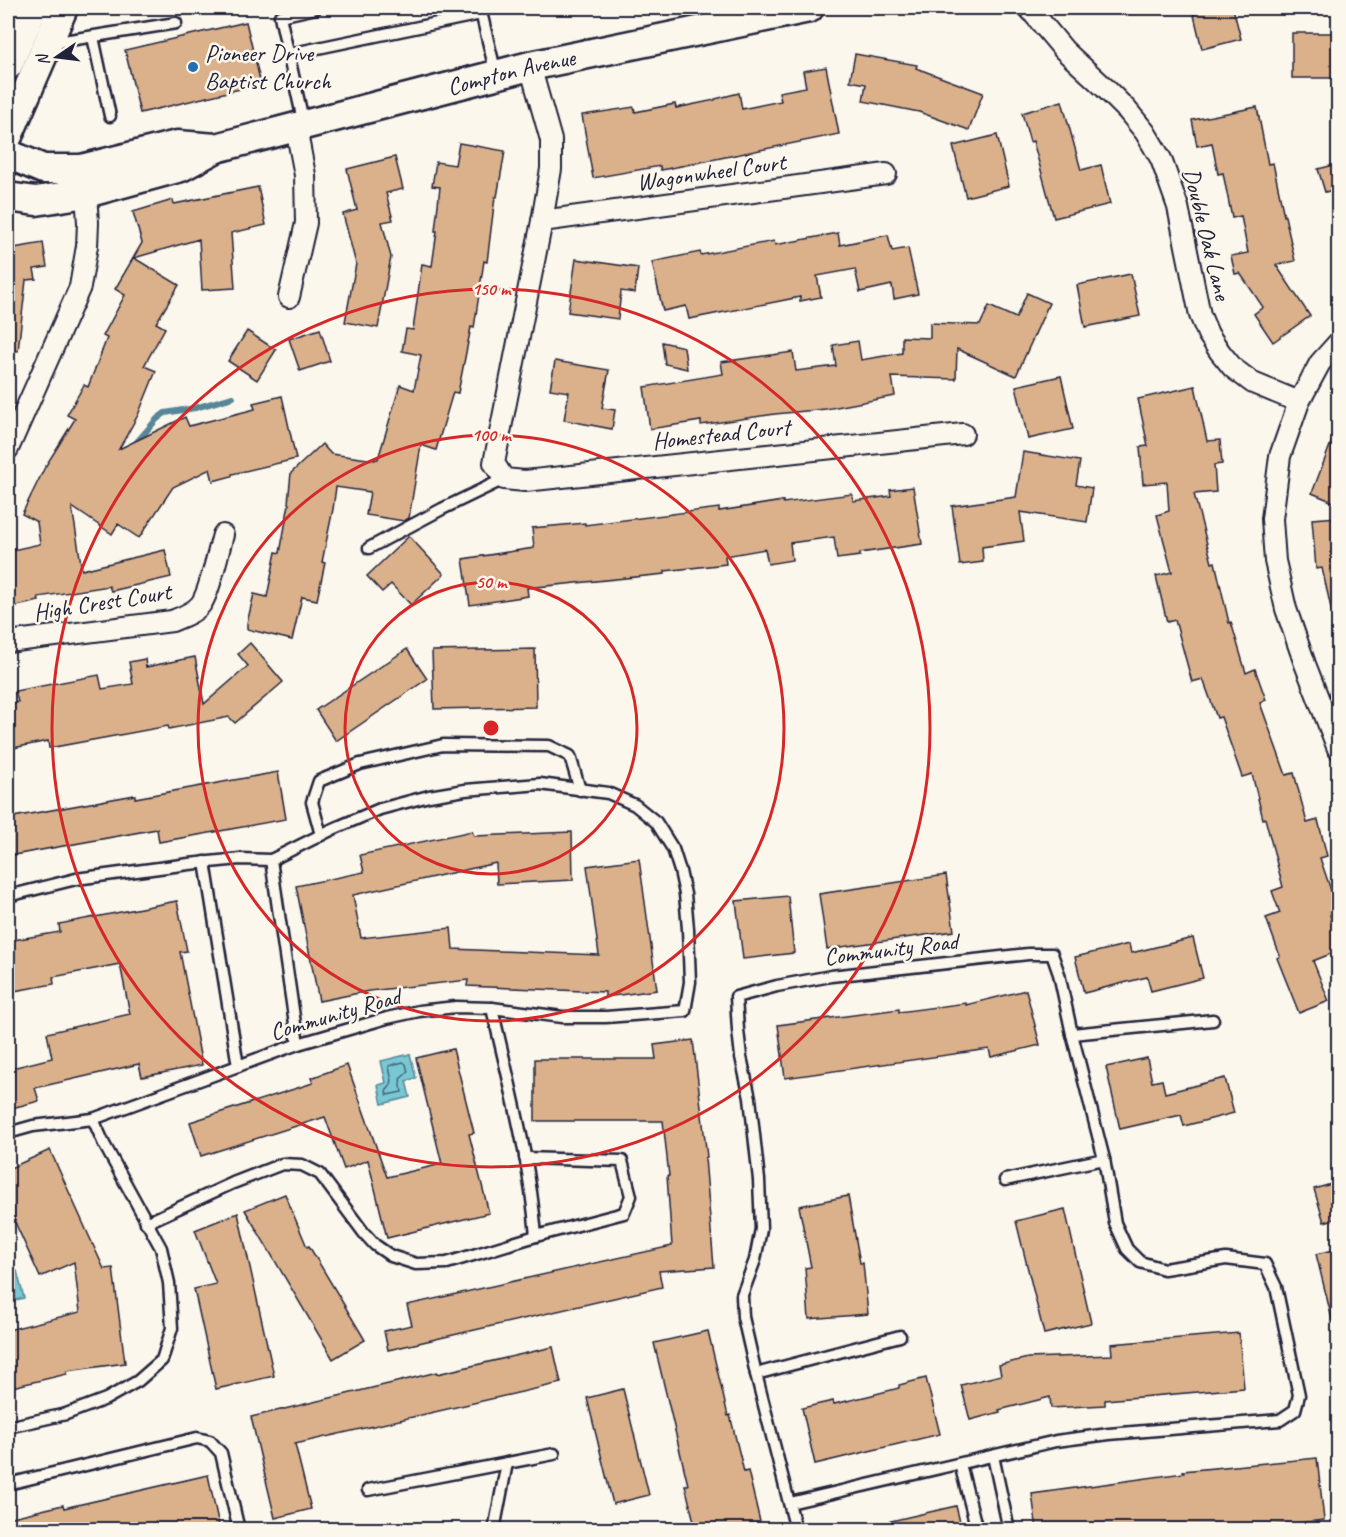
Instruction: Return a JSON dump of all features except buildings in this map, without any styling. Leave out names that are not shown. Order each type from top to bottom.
[{"type":"street","points":[[8,65],[33,8]]},
{"type":"street","points":[[8,136],[63,8]]},
{"type":"street","name":"Compton Avenue","points":[[8,197],[36,201],[86,193],[181,167],[216,148],[530,66],[767,12],[808,8]]},
{"type":"street","name":"Double Oak Lane","points":[[1029,8],[1065,50],[1127,110],[1145,132],[1161,159],[1178,207],[1200,315],[1220,352],[1233,368],[1253,383],[1299,402]]},
{"type":"street","points":[[499,471],[551,169],[551,140],[530,66]]},
{"type":"street","points":[[289,297],[306,223],[305,175],[300,127]]},
{"type":"street","name":"Compton Avenue","points":[[8,154],[44,169],[81,169],[177,145],[216,148]]},
{"type":"street","name":"Wagonwheel Court","points":[[542,220],[886,174]]},
{"type":"street","points":[[8,449],[80,287],[87,246],[86,193]]},
{"type":"street","points":[[1338,343],[1320,363],[1299,402],[1280,456],[1272,519],[1275,561],[1286,609],[1338,749]]},
{"type":"street","name":"Homestead Court","points":[[499,471],[525,481],[963,434]]},
{"type":"street","name":"High Crest Court","points":[[8,642],[172,621],[189,614],[201,604],[208,589],[223,535]]},
{"type":"lane","points":[[300,127],[289,54],[280,16],[316,8]]},
{"type":"lane","points":[[289,54],[481,11],[496,75]]},
{"type":"lane","points":[[48,44],[176,23]]},
{"type":"lane","points":[[93,37],[110,116]]},
{"type":"lane","points":[[369,548],[442,509],[499,471]]},
{"type":"lane","points":[[8,897],[76,879],[205,862],[240,859],[271,860],[380,809],[429,796],[465,790],[540,784],[580,790],[570,756],[549,746],[443,744],[360,764],[319,781],[312,802],[321,835]]},
{"type":"lane","name":"Community Road","points":[[8,1133],[33,1126],[93,1119],[298,1044],[419,1011],[456,1007],[492,1008],[562,1017],[606,1017],[685,1011],[690,982],[688,929],[685,894],[674,849],[656,822],[635,805],[608,793],[580,790]]},
{"type":"lane","points":[[271,860],[298,1044]]},
{"type":"lane","points":[[205,862],[238,1066]]},
{"type":"lane","name":"Community Road","points":[[756,1374],[743,1317],[742,1295],[762,1229],[750,1098],[740,1048],[736,997],[777,986],[831,976],[1028,954],[1052,954],[1059,974],[1072,1034]]},
{"type":"lane","points":[[492,1008],[525,1158],[536,1236]]},
{"type":"lane","points":[[790,1503],[1056,1441],[1109,1434],[1280,1420],[1295,1410],[1299,1395],[1276,1287],[1265,1264],[1226,1259],[1164,1269],[1140,1262],[1127,1249],[1115,1223],[1104,1158],[1072,1034],[1213,1020]]},
{"type":"lane","points":[[8,1426],[66,1414],[106,1399],[138,1381],[162,1360],[172,1328],[169,1283],[161,1248],[104,1144],[93,1119]]},
{"type":"lane","points":[[147,1222],[233,1183],[282,1164],[302,1166],[320,1174],[375,1245],[391,1256],[416,1264],[447,1263],[624,1213],[631,1196],[622,1161],[525,1158]]},
{"type":"lane","points":[[1005,1180],[1104,1158]]},
{"type":"lane","points":[[796,1530],[756,1374],[900,1336]]},
{"type":"lane","points":[[8,1484],[197,1438],[210,1441],[222,1454],[239,1530]]},
{"type":"lane","points":[[368,1490],[554,1454]]},
{"type":"lane","points":[[993,1456],[1009,1530]]},
{"type":"lane","points":[[494,1530],[507,1463]]},
{"type":"lane","points":[[960,1464],[977,1530]]},
{"type":"water","points":[[410,1054],[416,1078],[406,1081],[410,1097],[382,1104],[378,1085],[386,1083],[381,1061]]},
{"type":"water","points":[[17,1271],[24,1298],[8,1302],[8,1273]]},
{"type":"waterway","points":[[135,444],[165,413],[195,408],[233,397]]},
{"type":"place","name":"Pioneer Drive Baptist Church","points":[[193,67]]}]
